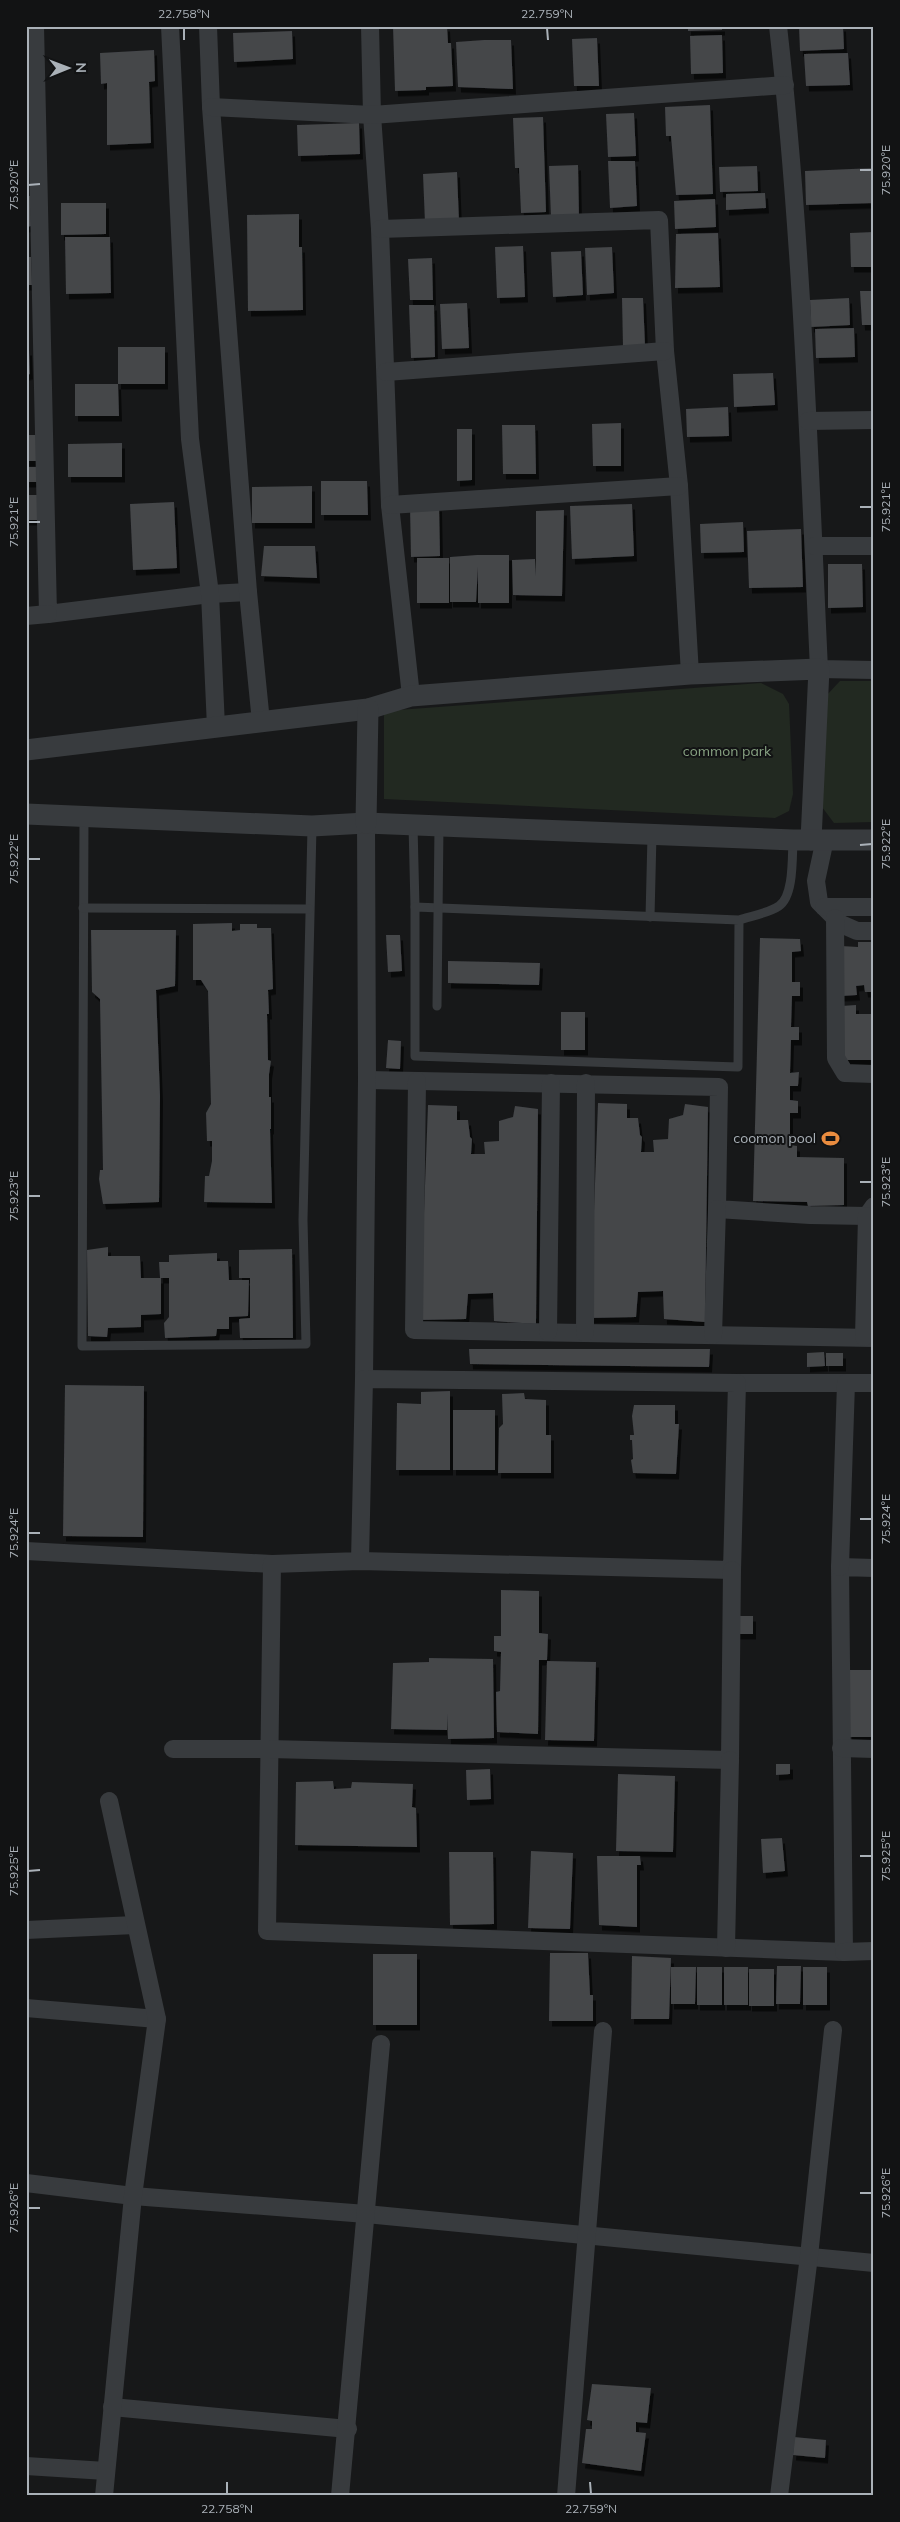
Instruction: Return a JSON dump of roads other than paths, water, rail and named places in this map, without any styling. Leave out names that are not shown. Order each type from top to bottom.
[{"type":"street","points":[[35,26],[48,614]]},
{"type":"street","points":[[170,26],[190,439],[210,594],[216,727]]},
{"type":"street","points":[[208,26],[211,107],[248,592],[261,722]]},
{"type":"street","points":[[370,26],[372,115],[380,229],[390,505],[411,696]]},
{"type":"street","points":[[778,26],[785,85],[808,421],[819,669],[810,840],[820,902],[840,924],[857,931],[874,931]]},
{"type":"street","points":[[211,107],[372,115],[785,85]]},
{"type":"street","points":[[380,229],[659,220],[665,351],[679,486],[690,674]]},
{"type":"street","points":[[386,372],[665,351]]},
{"type":"street","points":[[808,421],[874,420]]},
{"type":"street","points":[[390,505],[679,486]]},
{"type":"street","points":[[814,546],[874,546]]},
{"type":"street","points":[[26,616],[210,594],[248,592]]},
{"type":"street","points":[[26,750],[368,709],[411,696],[690,674],[819,669],[874,670]]},
{"type":"street","points":[[360,1561],[367,1080],[366,823],[368,709]]},
{"type":"street","points":[[26,814],[312,826],[366,823],[652,835],[874,840]]},
{"type":"street","points":[[830,913],[874,908]]},
{"type":"street","points":[[830,913],[836,1058],[845,1073],[874,1074]]},
{"type":"street","points":[[367,1080],[719,1087],[713,1335]]},
{"type":"street","points":[[417,1081],[414,1330],[869,1338],[870,1211],[810,1215],[717,1209]]},
{"type":"street","points":[[548,1332],[551,1083]]},
{"type":"street","points":[[585,1333],[586,1083]]},
{"type":"street","points":[[364,1379],[737,1384],[874,1383]]},
{"type":"street","points":[[844,1952],[840,1567],[846,1383]]},
{"type":"street","points":[[726,1948],[737,1384]]},
{"type":"street","points":[[26,1551],[272,1564],[360,1561],[732,1570]]},
{"type":"street","points":[[272,1564],[267,1930],[844,1952],[874,1950]]},
{"type":"street","points":[[840,1567],[874,1568]]},
{"type":"street","points":[[841,1748],[874,1749]]},
{"type":"street","points":[[173,1749],[269,1749],[730,1760]]},
{"type":"street","points":[[104,2496],[133,2196],[157,2020],[109,1802]]},
{"type":"street","points":[[26,1930],[135,1925]]},
{"type":"street","points":[[26,2008],[157,2020]]},
{"type":"street","points":[[779,2496],[833,2030]]},
{"type":"street","points":[[566,2496],[603,2031]]},
{"type":"street","points":[[340,2496],[348,2428],[380,2044]]},
{"type":"street","points":[[26,2183],[133,2196],[366,2214],[874,2262]]},
{"type":"street","points":[[112,2407],[348,2428]]},
{"type":"street","points":[[26,2466],[106,2471]]},
{"type":"lane","points":[[84,816],[82,1346],[306,1344],[303,1220],[312,826]]},
{"type":"lane","points":[[413,825],[415,1056],[738,1067],[739,920]]},
{"type":"lane","points":[[437,1006],[438,826]]},
{"type":"lane","points":[[650,917],[652,835]]},
{"type":"lane","points":[[415,907],[739,920],[778,907],[787,899],[810,840]]},
{"type":"lane","points":[[83,908],[309,909]]},
{"type":"place","name":"coomon pool","points":[[830,1138]]},
{"type":"park label","name":"common park","points":[[727,751]]}]
